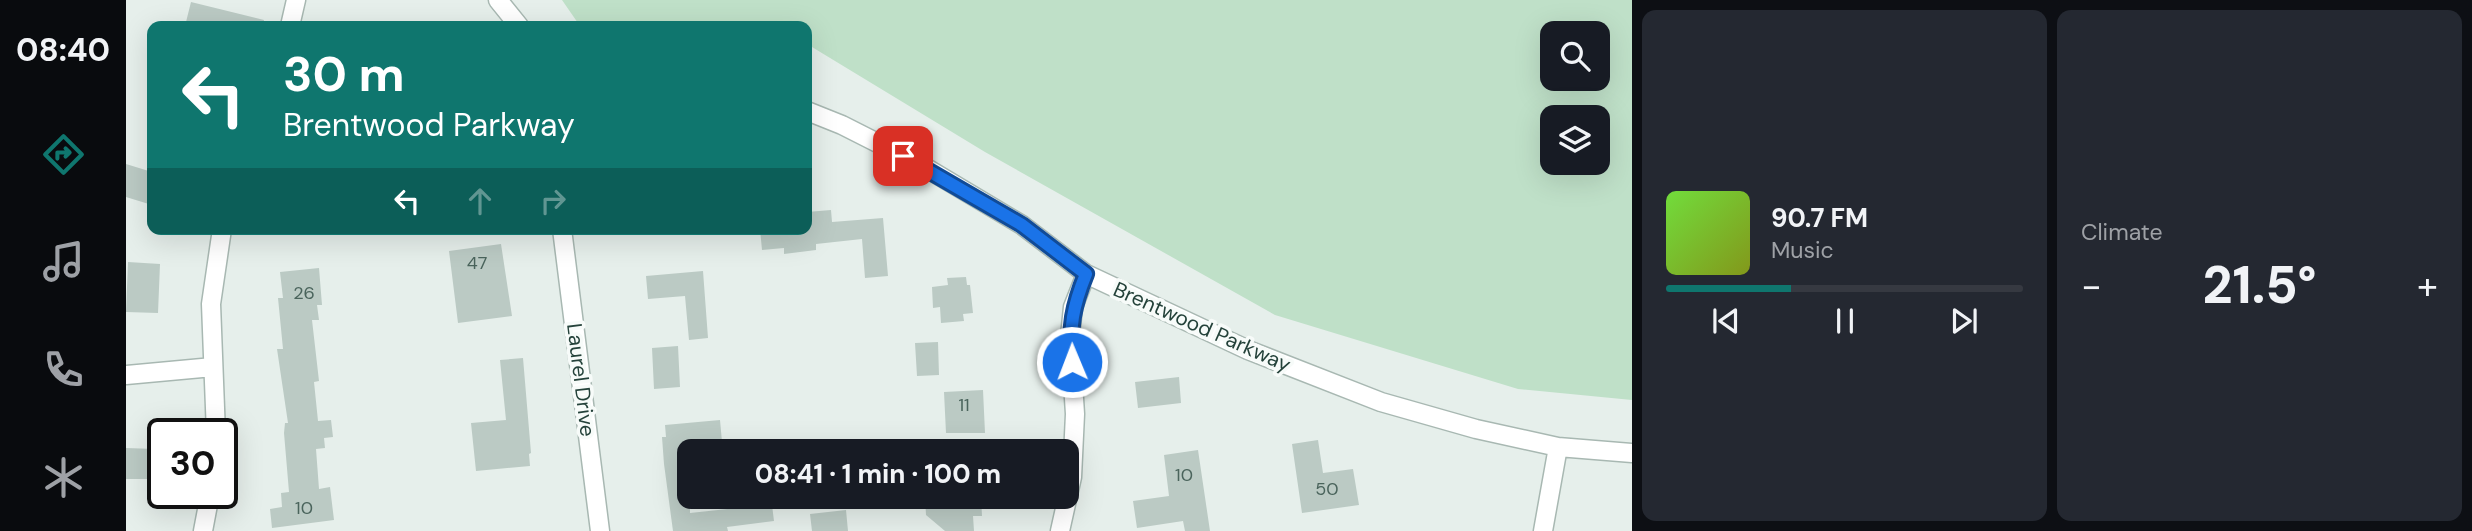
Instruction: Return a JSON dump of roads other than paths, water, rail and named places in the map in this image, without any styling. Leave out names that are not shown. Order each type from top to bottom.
[{"type":"street","points":[[291,21],[296,0]]},
{"type":"street","points":[[499,0],[515,21]]},
{"type":"street","name":"Brentwood Parkway","points":[[812,113],[923,166],[1022,225],[1086,274],[1248,350],[1368,398],[1476,429],[1558,447],[1632,453]]},
{"type":"street","points":[[215,418],[211,304],[221,235]]},
{"type":"street","name":"Laurel Drive","points":[[563,235],[600,531]]},
{"type":"street","points":[[1060,531],[1072,477],[1075,414],[1070,335],[1073,307],[1086,274]]},
{"type":"street","points":[[126,375],[213,367]]},
{"type":"street","points":[[1544,531],[1558,447]]},
{"type":"street","points":[[203,531],[207,509]]}]
